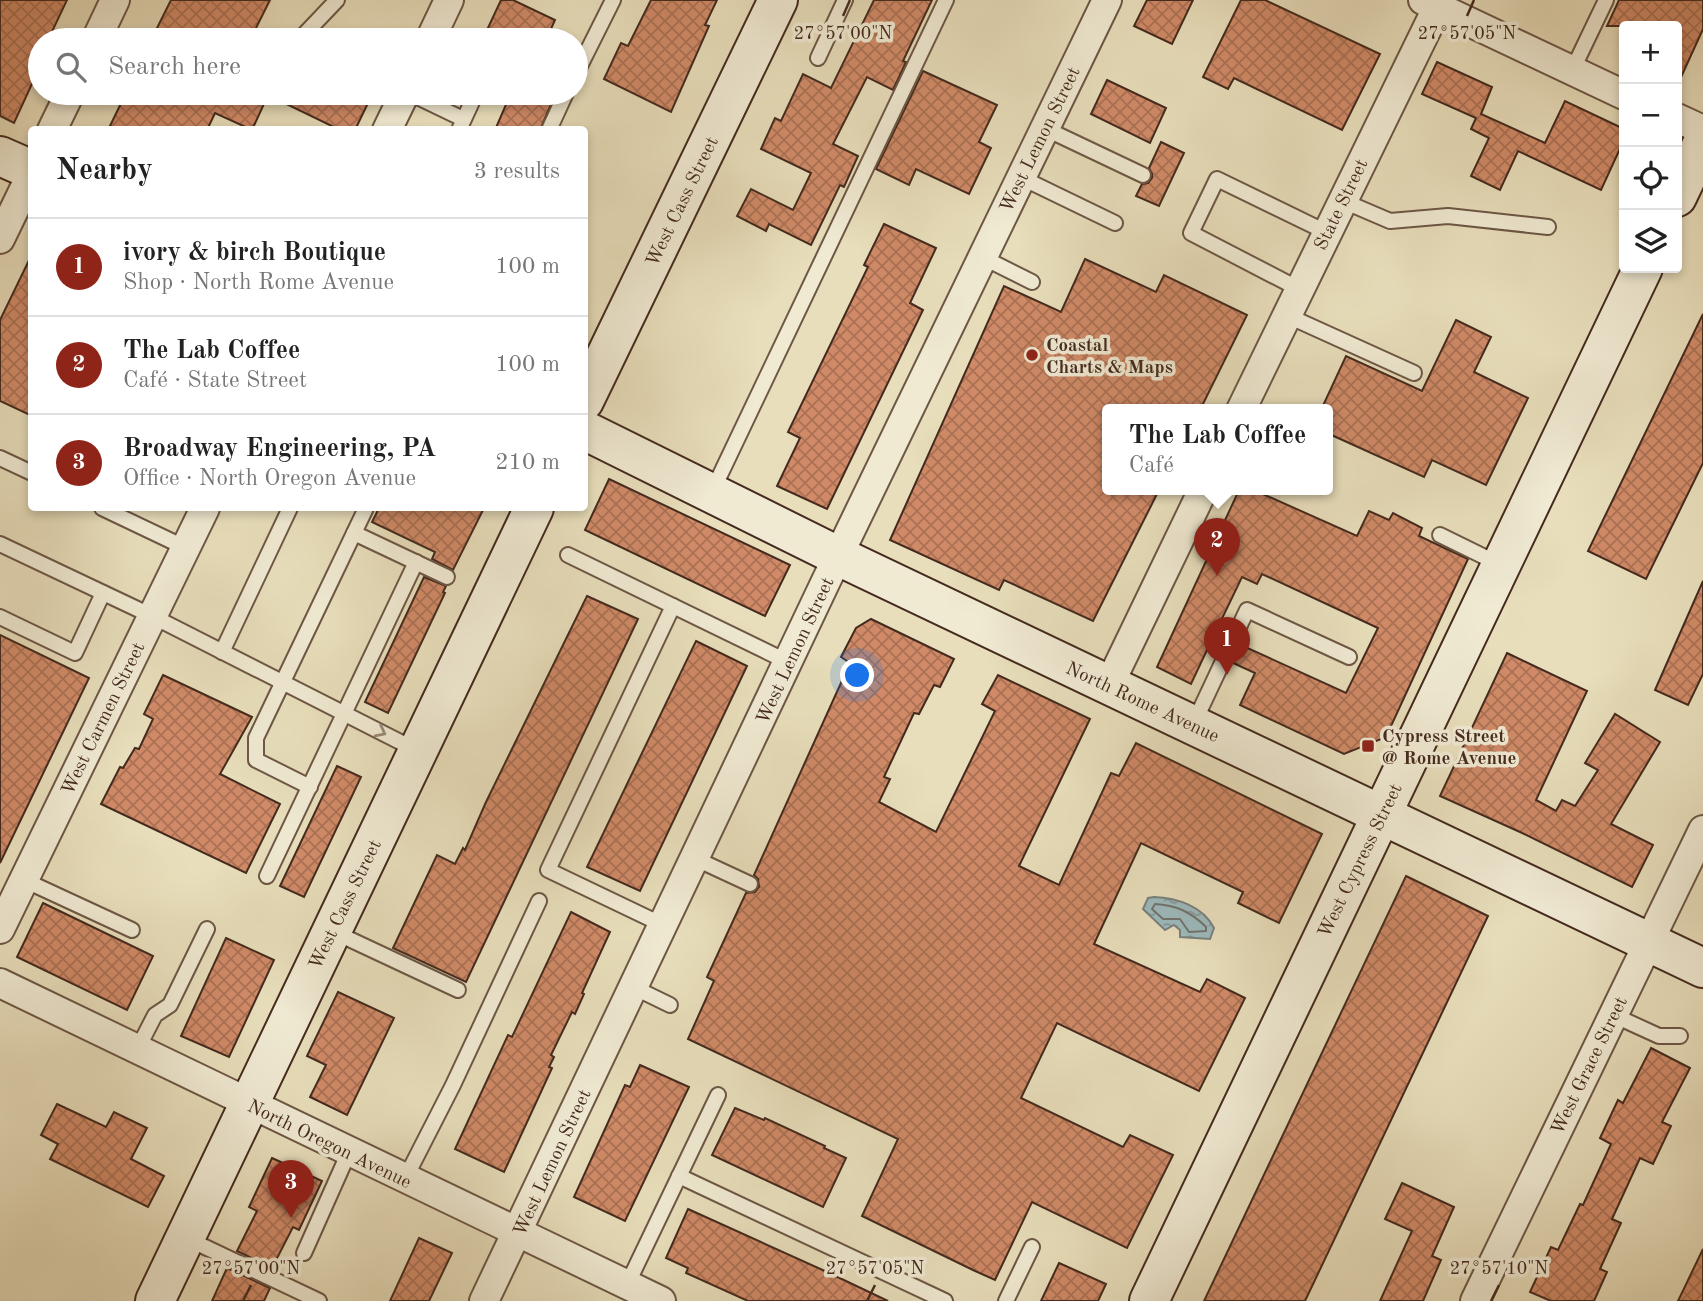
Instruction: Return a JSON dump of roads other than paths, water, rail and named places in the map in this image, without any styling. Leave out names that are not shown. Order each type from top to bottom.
[{"type":"street","points":[[102,28],[115,0]]},
{"type":"street","points":[[436,28],[449,0]]},
{"type":"street","name":"West Cass Street","points":[[588,393],[778,0]]},
{"type":"street","name":"West Lemon Street","points":[[484,1301],[838,556],[1107,0]]},
{"type":"street","points":[[1433,2],[1619,93]]},
{"type":"street","name":"State Street","points":[[1244,404],[1433,2]]},
{"type":"street","points":[[54,126],[64,105]]},
{"type":"street","points":[[389,126],[401,105]]},
{"type":"street","points":[[1682,120],[1703,130]]},
{"type":"street","points":[[1682,186],[1703,142]]},
{"type":"street","points":[[0,156],[28,169]]},
{"type":"street","points":[[0,239],[28,180]]},
{"type":"street","name":"West Cypress Street","points":[[1149,1301],[1641,273]]},
{"type":"street","name":"North Rome Avenue","points":[[588,432],[838,556],[1703,968]]},
{"type":"street","points":[[1109,685],[1200,495]]},
{"type":"street","name":"West Carmen Street","points":[[0,929],[204,511]]},
{"type":"street","name":"West Cass Street","points":[[158,1300],[248,1104],[533,511]]},
{"type":"street","name":"West Grace Street","points":[[1475,1301],[1703,830]]},
{"type":"street","name":"North Oregon Avenue","points":[[0,983],[661,1301]]},
{"type":"lane","points":[[310,28],[337,0]]},
{"type":"lane","points":[[588,50],[613,0]]},
{"type":"lane","points":[[818,58],[845,0]]},
{"type":"lane","points":[[712,493],[946,0]]},
{"type":"lane","points":[[1572,71],[1606,0]]},
{"type":"lane","points":[[428,105],[461,124],[470,105]]},
{"type":"lane","points":[[551,126],[560,105]]},
{"type":"lane","points":[[1044,128],[1143,175]]},
{"type":"lane","points":[[1020,177],[1115,223]]},
{"type":"lane","points":[[1299,289],[1191,233],[1206,201],[1217,179],[1326,232]]},
{"type":"lane","points":[[1341,200],[1390,221],[1448,216],[1548,227]]},
{"type":"lane","points":[[982,257],[1032,282]]},
{"type":"lane","points":[[1286,315],[1415,373]]},
{"type":"lane","points":[[0,458],[28,471]]},
{"type":"lane","points":[[108,511],[186,548]]},
{"type":"lane","points":[[222,652],[289,511]]},
{"type":"lane","points":[[310,787],[256,760],[256,738],[365,511]]},
{"type":"lane","points":[[354,533],[447,577]]},
{"type":"lane","points":[[1440,535],[1500,565]]},
{"type":"lane","points":[[0,544],[152,616],[417,751]]},
{"type":"lane","points":[[568,555],[788,662]]},
{"type":"lane","points":[[267,876],[416,562]]},
{"type":"lane","points":[[0,617],[75,653],[103,593]]},
{"type":"lane","points":[[663,925],[548,870],[673,606]]},
{"type":"lane","points":[[1193,725],[1247,610],[1349,657]]},
{"type":"lane","points":[[694,858],[750,884]]},
{"type":"lane","points":[[24,880],[132,930]]},
{"type":"lane","points":[[404,1179],[453,1085],[539,901]]},
{"type":"lane","points":[[137,1050],[155,1015],[170,1005],[207,929]]},
{"type":"lane","points":[[331,930],[458,990]]},
{"type":"lane","points":[[633,986],[670,1005]]},
{"type":"lane","points":[[1613,1014],[1659,1036],[1680,1036]]},
{"type":"lane","points":[[627,1285],[718,1095]]},
{"type":"lane","points":[[304,1253],[349,1152]]},
{"type":"lane","points":[[679,1176],[945,1301]]},
{"type":"lane","points":[[185,1238],[319,1301]]},
{"type":"lane","points":[[1006,1301],[1031,1247]]},
{"type":"water","points":[[1148,898],[1180,901],[1203,914],[1214,928],[1210,939],[1180,937],[1180,930],[1174,925],[1165,930],[1143,909]]},
{"type":"place","name":"Coastal Charts & Maps","points":[[1032,355]]},
{"type":"place","name":"The Lab Coffee","points":[[1217,576]]},
{"type":"place","name":"ivory & birch Boutique","points":[[1227,675]]},
{"type":"place","name":"Cypress Street @ Rome Avenue","points":[[1368,746]]},
{"type":"place","name":"Broadway Engineering, PA","points":[[291,1218]]}]
